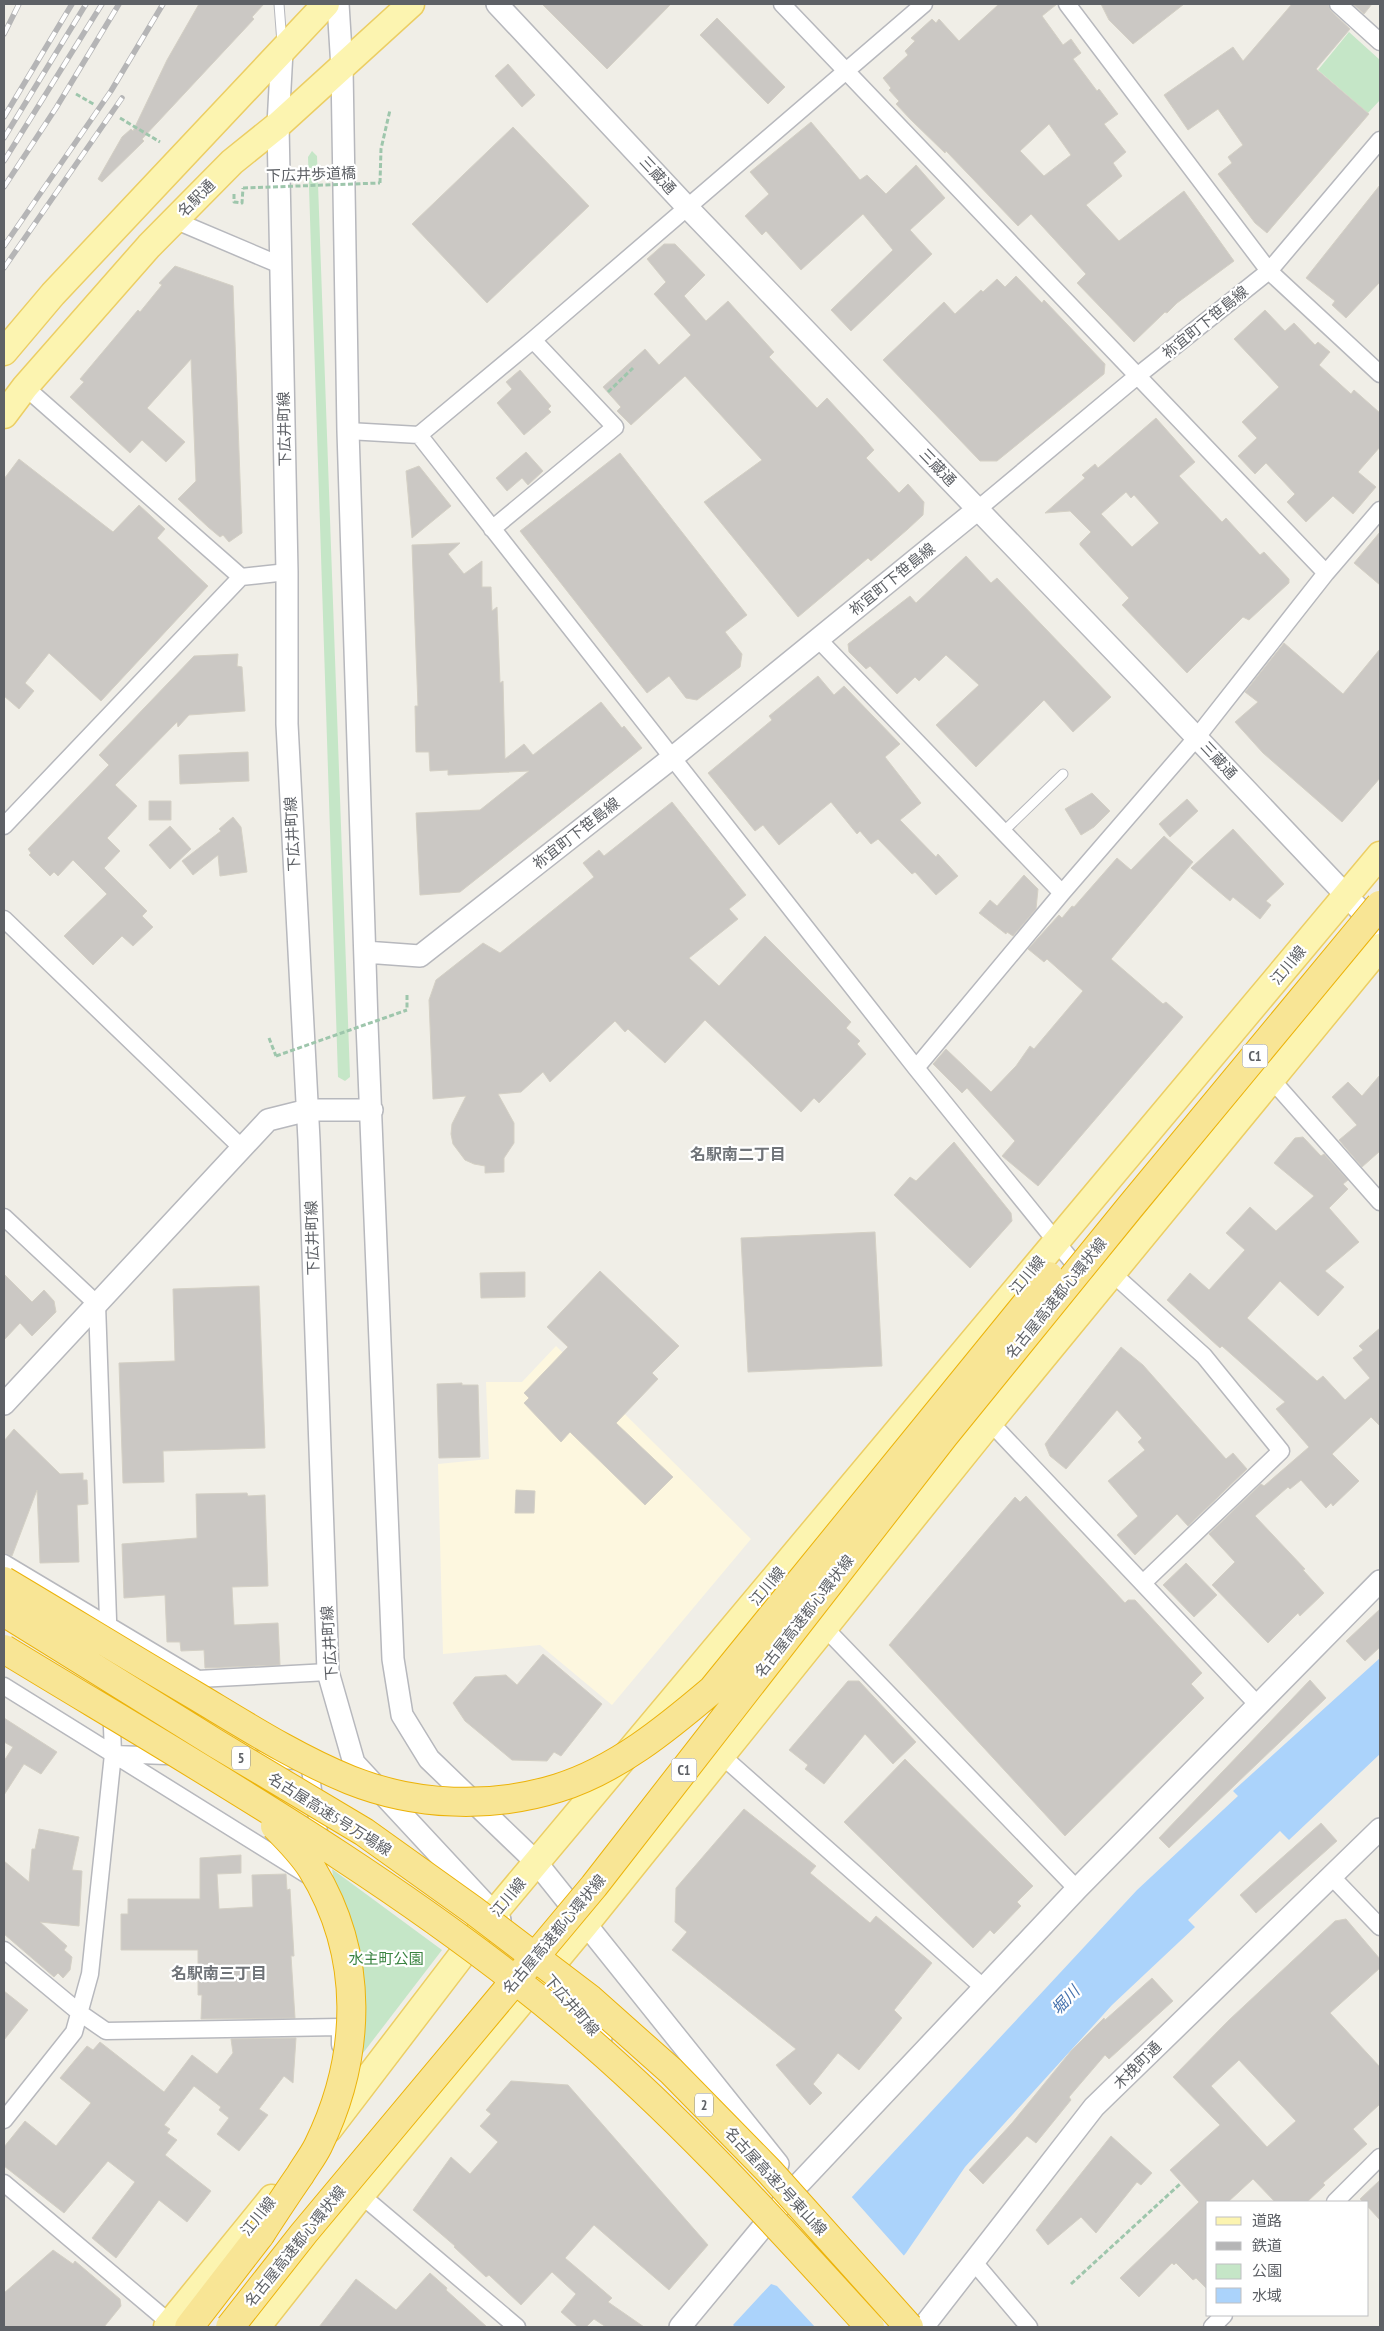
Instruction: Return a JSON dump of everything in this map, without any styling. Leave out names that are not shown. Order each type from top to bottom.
[{"type":"highway","name":"名古屋高速都心環状線","points":[[230,2327],[304,2233],[594,1886],[944,1436],[1130,1207],[1380,905]]},
{"type":"highway","points":[[4,1581],[278,1745],[351,1780],[399,1794],[440,1801],[484,1802],[510,1799],[559,1788],[599,1772],[646,1742],[712,1690],[1052,1273],[1130,1207]]},
{"type":"highway","name":"名古屋高速5号万場線","points":[[4,1612],[206,1738],[364,1832],[484,1912]]},
{"type":"highway","name":"名古屋高速5号万場線","points":[[4,1648],[336,1853],[457,1935]]},
{"type":"highway","points":[[4,1663],[103,1705],[148,1729],[188,1755],[249,1801],[290,1841],[311,1868],[332,1908],[344,1945],[350,1980],[352,2014],[349,2059],[337,2098],[318,2147],[260,2235],[175,2326]]},
{"type":"highway","name":"名古屋高速2号東山線","points":[[484,1912],[590,1999],[671,2072],[770,2172],[909,2327]]},
{"type":"highway","name":"名古屋高速2号東山線","points":[[457,1935],[573,2027],[655,2100],[752,2197],[870,2327]]},
{"type":"main road","points":[[4,352],[53,294],[326,4]]},
{"type":"main road","name":"名駅通","points":[[4,415],[25,387],[174,220],[232,162],[278,126],[411,4]]},
{"type":"main road","name":"江川線","points":[[175,2326],[338,2117],[484,1912],[536,1862],[1380,854]]},
{"type":"main road","points":[[258,2327],[361,2195],[543,1973],[585,1925],[990,1422],[1380,947]]},
{"type":"street","points":[[338,4],[342,68],[348,431],[365,952],[394,1659],[402,1715],[429,1759],[536,1862],[796,2187],[923,2327]]},
{"type":"street","name":"三蔵通","points":[[497,4],[687,207],[1197,737],[1380,931]]},
{"type":"street","points":[[782,4],[1136,377],[1326,573]]},
{"type":"street","points":[[348,431],[419,435],[533,340],[924,4]]},
{"type":"street","points":[[1067,4],[1269,271],[1380,374]]},
{"type":"street","points":[[1338,4],[1380,42]]},
{"type":"street","name":"下広井町線","points":[[282,51],[278,126],[287,572],[286,724],[308,1110],[328,1672],[354,1763],[484,1912],[543,1973],[854,2327]]},
{"type":"street","name":"祢宜町下笹島線","points":[[365,952],[420,956],[672,758],[978,509],[1136,377],[1269,271],[1380,140]]},
{"type":"street","points":[[174,220],[280,265]]},
{"type":"street","points":[[492,529],[615,427],[533,340]]},
{"type":"street","points":[[25,387],[241,577]]},
{"type":"street","points":[[419,435],[1055,1242],[1204,1356],[1281,1451],[1143,1583]]},
{"type":"street","points":[[916,1068],[1062,893],[1197,737],[1326,573],[1380,510]]},
{"type":"street","points":[[4,826],[241,577],[287,572]]},
{"type":"street","points":[[818,639],[1062,893]]},
{"type":"street","points":[[4,919],[242,1148]]},
{"type":"street","points":[[1272,1080],[1380,1202]]},
{"type":"street","points":[[4,1404],[268,1120],[308,1110],[372,1110]]},
{"type":"street","points":[[4,1217],[96,1304],[113,1754],[90,1974],[80,2013],[74,2032],[4,2120]]},
{"type":"street","points":[[990,1422],[1257,1704]]},
{"type":"street","points":[[4,1563],[198,1679],[328,1672]]},
{"type":"street","points":[[680,2327],[796,2187],[1077,1889],[1380,1581]]},
{"type":"street","points":[[824,1627],[1077,1889]]},
{"type":"street","points":[[4,1686],[327,1887]]},
{"type":"street","points":[[113,1754],[354,1763]]},
{"type":"street","points":[[721,1755],[984,1988]]},
{"type":"street","points":[[309,1762],[327,1887],[340,2027],[338,2117]]},
{"type":"street","name":"木挽町通","points":[[923,2327],[1094,2107],[1380,1829]]},
{"type":"street","points":[[1331,1876],[1380,1927]]},
{"type":"street","points":[[4,1950],[80,2013],[106,2031],[340,2027]]},
{"type":"street","points":[[1337,2201],[1380,2157]]},
{"type":"street","points":[[4,2183],[175,2326]]},
{"type":"street","points":[[361,2195],[517,2327]]},
{"type":"street","points":[[973,2261],[1029,2327]]},
{"type":"street","points":[[1212,2327],[1223,2316]]},
{"type":"lane","points":[[279,4],[282,51]]},
{"type":"lane","points":[[1003,832],[1063,774]]},
{"type":"path","points":[[76,94],[95,105]]},
{"type":"path","name":"下広井歩道橋","points":[[234,190],[234,202],[242,203],[242,188],[380,182],[381,149],[390,110]]},
{"type":"path","points":[[120,118],[160,142]]},
{"type":"path","points":[[606,393],[633,368]]},
{"type":"path","points":[[269,1038],[276,1056],[407,1010],[407,995]]},
{"type":"path","points":[[1071,2284],[1180,2184]]},
{"type":"shaded area","points":[[556,1346],[751,1539],[612,1705],[540,1645],[443,1654],[438,1464],[489,1459],[486,1382],[522,1382]]},
{"type":"green space","points":[[1349,32],[1380,60],[1380,100],[1368,113],[1318,70]]},
{"type":"green space","points":[[312,151],[317,156],[350,1077],[345,1081],[338,1077],[308,157]]},
{"type":"green space","name":"水主町公園","points":[[332,1869],[442,1950],[360,2057]]},
{"type":"water","name":"堀川","points":[[1380,1658],[1380,1754],[1289,1840],[1280,1831],[1188,1920],[1195,1927],[1112,2005],[965,2167],[906,2253],[842,2327],[735,2327],[733,2325],[1137,1890],[1238,1796],[1233,1791]]},
{"type":"pier","points":[[850,2195],[906,2258],[846,2327],[815,2327],[777,2286],[768,2283]]},
{"type":"building","points":[[199,4],[264,4],[252,17],[254,19],[142,139],[144,141],[102,182],[98,179],[122,137],[131,129],[133,131],[167,60]]},
{"type":"building","points":[[542,4],[671,4],[607,69]]},
{"type":"building","points":[[999,4],[1057,4],[1042,16],[1063,45],[1071,39],[1081,53],[1073,59],[1097,91],[1099,89],[1118,114],[1104,124],[1126,152],[1113,163],[1122,176],[1086,205],[1119,241],[1184,191],[1234,261],[1177,303],[1167,313],[1165,312],[1134,342],[1077,283],[1086,274],[1031,214],[1018,226],[946,151],[945,153],[896,104],[899,101],[889,90],[891,88],[883,78],[908,55],[905,51],[915,41],[911,38],[932,19],[936,23],[939,19],[959,41]],"holes":[[[1049,124],[1071,155],[1044,176],[1020,151]]]},
{"type":"building","points":[[1101,4],[1184,4],[1133,44],[1109,20]]},
{"type":"building","points":[[1292,4],[1328,4],[1331,11],[1350,29],[1316,69],[1369,114],[1267,233],[1255,223],[1218,174],[1232,163],[1228,157],[1243,145],[1218,109],[1188,130],[1164,95],[1233,47],[1243,61]]},
{"type":"building","points":[[1353,4],[1372,4],[1364,14]]},
{"type":"building","points":[[717,18],[785,87],[768,104],[700,35]]},
{"type":"building","points":[[508,64],[535,95],[522,107],[495,76]]},
{"type":"building","points":[[811,122],[860,180],[867,175],[886,194],[916,165],[945,198],[910,230],[932,254],[851,331],[831,310],[893,250],[863,214],[801,270],[766,231],[762,235],[745,216],[769,194],[750,172]]},
{"type":"building","points":[[513,127],[589,206],[487,303],[412,224]]},
{"type":"building","points":[[1380,185],[1380,282],[1346,318],[1332,305],[1335,301],[1306,278]]},
{"type":"building","points":[[664,244],[675,244],[705,275],[684,296],[706,321],[728,301],[774,352],[769,357],[817,408],[827,398],[862,436],[874,450],[866,458],[899,493],[908,484],[924,502],[923,515],[908,529],[871,561],[868,558],[798,617],[704,502],[762,460],[685,376],[631,425],[617,411],[621,407],[603,387],[645,349],[659,365],[691,335],[654,294],[666,282],[647,259]]},
{"type":"building","points":[[175,266],[233,286],[242,533],[229,542],[223,535],[220,537],[208,527],[178,499],[196,481],[191,359],[147,408],[185,442],[166,462],[142,440],[130,453],[70,397],[84,382],[80,379],[138,310],[140,312],[162,285],[159,283]]},
{"type":"building","points":[[1016,276],[1042,303],[1044,300],[1105,364],[1104,374],[997,461],[980,461],[883,360],[944,302],[955,314],[981,290],[983,292],[997,279],[1005,287]]},
{"type":"building","points":[[1265,310],[1285,331],[1294,323],[1315,345],[1318,342],[1330,352],[1319,365],[1351,394],[1354,390],[1380,413],[1380,447],[1358,472],[1376,487],[1353,514],[1333,496],[1306,522],[1287,502],[1295,494],[1266,463],[1255,474],[1238,456],[1257,438],[1242,422],[1279,387],[1234,339]]},
{"type":"building","points":[[520,370],[551,406],[548,409],[551,412],[524,435],[497,403],[512,389],[506,382]]},
{"type":"building","points":[[1156,418],[1195,462],[1179,476],[1222,522],[1226,518],[1260,555],[1264,552],[1289,579],[1289,583],[1249,620],[1243,617],[1187,673],[1122,605],[1129,598],[1080,545],[1091,532],[1070,511],[1045,513],[1085,478],[1082,475],[1095,464],[1098,468]],"holes":[[[1126,492],[1131,498],[1134,495],[1159,523],[1132,547],[1101,514]]]},
{"type":"building","points":[[526,452],[543,471],[528,485],[522,478],[507,491],[496,478]]},
{"type":"building","points":[[620,453],[747,615],[725,632],[742,654],[740,667],[697,700],[686,698],[669,676],[647,693],[520,531]]},
{"type":"building","points":[[19,459],[113,532],[139,505],[165,529],[157,538],[208,586],[101,701],[49,653],[25,683],[34,691],[19,709],[4,696],[4,479]]},
{"type":"building","points":[[419,466],[451,506],[412,538],[406,471]]},
{"type":"building","points":[[1380,532],[1380,585],[1354,563]]},
{"type":"building","points":[[460,543],[448,554],[464,574],[482,561],[482,587],[491,587],[492,611],[497,607],[500,683],[503,681],[505,759],[524,744],[533,755],[601,702],[622,728],[624,726],[642,748],[460,892],[420,895],[416,813],[480,810],[529,771],[448,775],[448,770],[430,771],[429,752],[416,752],[415,706],[418,706],[412,545]]},
{"type":"building","points":[[966,556],[991,583],[997,578],[1111,697],[1073,732],[1044,700],[976,767],[936,725],[979,685],[946,655],[919,681],[915,677],[897,694],[870,666],[866,669],[849,652],[848,644],[910,596],[916,603]]},
{"type":"building","points":[[1284,643],[1343,694],[1380,649],[1380,778],[1342,822],[1263,753],[1235,722],[1258,702],[1245,692]]},
{"type":"building","points":[[238,654],[237,666],[242,667],[245,711],[189,715],[178,727],[177,722],[115,785],[137,806],[107,838],[120,851],[104,868],[147,911],[142,916],[153,927],[133,946],[122,936],[93,965],[64,936],[107,894],[73,860],[58,876],[54,872],[50,876],[29,855],[31,853],[28,849],[109,765],[99,755],[194,656]]},
{"type":"building","points":[[818,676],[834,695],[844,686],[900,744],[885,757],[921,803],[900,820],[936,857],[938,854],[958,876],[936,895],[915,872],[912,874],[878,839],[871,844],[860,831],[857,834],[831,802],[779,845],[763,825],[755,831],[708,773],[772,720],[769,716]]},
{"type":"building","points":[[248,752],[249,781],[180,784],[179,755]]},
{"type":"building","points":[[1092,793],[1110,811],[1094,827],[1081,835],[1065,809]]},
{"type":"building","points":[[1187,799],[1198,811],[1170,837],[1159,824]]},
{"type":"building","points":[[149,801],[171,801],[171,820],[149,820]]},
{"type":"building","points":[[672,802],[746,895],[729,909],[738,919],[689,958],[719,986],[765,936],[851,1022],[846,1028],[860,1041],[857,1044],[866,1054],[819,1103],[814,1098],[801,1112],[705,1020],[665,1063],[628,1029],[625,1032],[615,1021],[550,1082],[543,1072],[521,1092],[498,1094],[514,1123],[514,1143],[504,1158],[504,1172],[485,1173],[485,1166],[465,1160],[453,1144],[452,1124],[466,1096],[433,1099],[429,1000],[436,980],[483,943],[500,953],[594,877],[583,863],[599,850],[604,856]]},
{"type":"building","points":[[233,817],[241,827],[247,872],[220,876],[218,855],[193,875],[182,861],[221,831],[219,829]]},
{"type":"building","points":[[170,826],[191,849],[170,869],[149,845]]},
{"type":"building","points":[[1233,829],[1284,884],[1266,901],[1271,905],[1260,919],[1233,897],[1230,901],[1191,868]]},
{"type":"building","points":[[1164,836],[1193,862],[1111,959],[1163,1004],[1166,1002],[1183,1017],[1038,1186],[1002,1156],[1015,1141],[967,1088],[962,1093],[933,1064],[946,1049],[991,1092],[1016,1066],[1030,1046],[1034,1049],[1083,991],[1047,959],[1044,962],[1028,949],[1059,915],[1062,918],[1072,906],[1074,907],[1117,858],[1131,870]]},
{"type":"building","points":[[1024,875],[1038,889],[1036,909],[1013,936],[1007,932],[1006,934],[979,913],[990,900],[997,906]]},
{"type":"building","points":[[1380,1075],[1380,1151],[1362,1167],[1339,1140],[1357,1125],[1332,1097],[1348,1082],[1362,1096]]},
{"type":"building","points":[[1303,1137],[1321,1156],[1324,1154],[1348,1180],[1343,1184],[1348,1189],[1329,1208],[1359,1242],[1325,1271],[1344,1287],[1318,1316],[1280,1281],[1247,1318],[1317,1381],[1323,1376],[1345,1400],[1370,1378],[1353,1358],[1363,1350],[1359,1346],[1380,1328],[1380,1426],[1371,1417],[1332,1454],[1359,1481],[1333,1506],[1331,1503],[1326,1508],[1301,1480],[1290,1489],[1288,1487],[1255,1516],[1305,1569],[1303,1570],[1324,1593],[1300,1616],[1298,1613],[1268,1643],[1212,1585],[1235,1562],[1209,1534],[1261,1484],[1264,1486],[1309,1447],[1276,1409],[1285,1402],[1222,1346],[1220,1348],[1167,1300],[1190,1273],[1209,1290],[1245,1250],[1226,1233],[1250,1207],[1276,1231],[1314,1196],[1274,1163],[1295,1138]]},
{"type":"building","points":[[954,1142],[1011,1213],[1012,1221],[970,1268],[894,1195],[910,1177],[916,1181]]},
{"type":"building","points":[[875,1232],[882,1366],[748,1372],[741,1238]]},
{"type":"building","points":[[600,1271],[679,1346],[652,1373],[658,1379],[616,1423],[673,1477],[645,1505],[570,1432],[561,1442],[524,1403],[529,1398],[524,1393],[568,1347],[547,1327]]},
{"type":"building","points":[[525,1272],[525,1297],[481,1298],[480,1273]]},
{"type":"building","points":[[4,1274],[32,1302],[44,1290],[54,1301],[56,1312],[32,1336],[20,1323],[4,1340]]},
{"type":"building","points":[[259,1286],[265,1448],[163,1451],[164,1482],[123,1483],[119,1363],[175,1361],[173,1289]]},
{"type":"building","points":[[1121,1347],[1143,1365],[1226,1459],[1233,1453],[1247,1469],[1188,1526],[1177,1514],[1135,1555],[1117,1535],[1138,1516],[1108,1481],[1145,1450],[1138,1442],[1142,1438],[1117,1410],[1066,1469],[1050,1456],[1045,1444]]},
{"type":"building","points":[[462,1383],[462,1385],[478,1385],[480,1457],[439,1458],[437,1384]]},
{"type":"building","points":[[14,1429],[60,1474],[83,1473],[83,1480],[87,1480],[88,1504],[77,1505],[79,1562],[40,1563],[37,1490],[12,1556],[4,1553],[4,1441]]},
{"type":"building","points":[[516,1490],[535,1491],[534,1513],[515,1513]]},
{"type":"building","points":[[247,1493],[248,1496],[265,1495],[268,1586],[232,1587],[234,1625],[278,1623],[280,1665],[205,1668],[204,1650],[181,1651],[180,1642],[167,1642],[165,1595],[124,1598],[122,1544],[197,1538],[196,1494]]},
{"type":"building","points":[[1026,1496],[1125,1603],[1128,1600],[1135,1600],[1202,1673],[1191,1684],[1204,1698],[1065,1836],[889,1645],[1015,1497],[1020,1502]]},
{"type":"building","points":[[1186,1563],[1217,1595],[1194,1617],[1163,1585]]},
{"type":"building","points":[[1380,1609],[1380,1647],[1365,1661],[1346,1641]]},
{"type":"building","points":[[543,1654],[602,1704],[561,1756],[554,1752],[547,1761],[512,1760],[465,1721],[453,1703],[475,1677],[506,1675],[517,1685]]},
{"type":"building","points":[[1310,1680],[1326,1698],[1169,1848],[1159,1838]]},
{"type":"building","points":[[848,1681],[859,1681],[916,1742],[893,1764],[865,1734],[824,1784],[805,1769],[808,1765],[789,1750]]},
{"type":"building","points":[[4,1718],[57,1752],[41,1774],[24,1764],[4,1795],[4,1761],[13,1747],[4,1742]]},
{"type":"building","points":[[905,1759],[1033,1886],[1017,1902],[1021,1906],[994,1934],[990,1930],[973,1948],[844,1822]]},
{"type":"building","points":[[744,1809],[816,1866],[810,1873],[870,1923],[876,1916],[932,1963],[894,2010],[902,2018],[859,2070],[838,2053],[813,2084],[822,2093],[810,2105],[776,2065],[796,2049],[672,1950],[687,1932],[675,1922],[676,1888]]},
{"type":"building","points":[[1321,1823],[1337,1841],[1256,1913],[1240,1895]]},
{"type":"building","points":[[39,1829],[79,1837],[72,1870],[82,1871],[79,1926],[40,1922],[67,1946],[64,1950],[72,1957],[70,1970],[63,1978],[58,1973],[54,1977],[4,1934],[4,1861],[29,1882],[32,1849],[35,1849]]},
{"type":"building","points":[[241,1855],[241,1873],[217,1874],[219,1909],[253,1907],[252,1875],[286,1874],[287,1890],[290,1889],[294,1956],[291,1956],[295,2018],[201,2019],[202,1995],[198,1995],[198,1950],[121,1950],[121,1914],[128,1914],[128,1899],[200,1899],[200,1858]]},
{"type":"building","points":[[1346,1919],[1380,1959],[1380,1968],[1330,2013],[1380,2067],[1380,2104],[1353,2129],[1367,2144],[1323,2183],[1325,2185],[1308,2201],[1274,2201],[1253,2179],[1229,2201],[1206,2201],[1206,2288],[1196,2278],[1193,2280],[1176,2263],[1174,2265],[1172,2263],[1139,2297],[1120,2278],[1199,2202],[1170,2170],[1220,2125],[1173,2077],[1229,2020],[1335,1921]],"holes":[[[1239,2060],[1296,2121],[1267,2147],[1211,2086]]]},
{"type":"building","points":[[1152,1978],[1173,2001],[1109,2059],[1105,2055],[1069,2097],[1071,2100],[1036,2143],[1027,2136],[983,2184],[969,2170],[1012,2123],[1071,2051],[1104,2018],[1105,2020]]},
{"type":"building","points":[[4,1991],[28,2010],[4,2040]]},
{"type":"building","points":[[296,2038],[293,2083],[284,2076],[259,2109],[268,2115],[239,2151],[217,2134],[229,2118],[219,2110],[221,2107],[194,2086],[164,2125],[170,2129],[167,2133],[177,2140],[165,2155],[211,2191],[187,2222],[159,2200],[116,2258],[92,2238],[135,2182],[108,2161],[64,2213],[4,2166],[4,2147],[25,2121],[56,2146],[91,2103],[60,2078],[87,2046],[93,2050],[100,2042],[164,2092],[192,2055],[217,2074],[233,2053],[231,2039]]},
{"type":"building","points":[[511,2081],[568,2085],[708,2245],[669,2290],[594,2225],[565,2258],[612,2298],[608,2302],[644,2327],[606,2327],[594,2319],[586,2327],[578,2327],[561,2312],[576,2294],[552,2272],[521,2305],[489,2275],[486,2277],[455,2246],[413,2210],[451,2157],[470,2174],[498,2142],[480,2126],[491,2114],[486,2110]]},
{"type":"building","points":[[1111,2136],[1152,2173],[1141,2185],[1137,2182],[1096,2233],[1081,2217],[1048,2245],[1036,2230]]},
{"type":"building","points":[[1380,2180],[1380,2220],[1369,2208],[1369,2201],[1362,2201],[1360,2199]]},
{"type":"building","points":[[53,2250],[73,2264],[75,2261],[120,2299],[121,2306],[104,2327],[4,2327],[4,2293]]},
{"type":"building","points":[[430,2273],[487,2327],[319,2327],[356,2279],[396,2310]]},
{"type":"railway","points":[[4,34],[19,4]]},
{"type":"railway","points":[[4,117],[72,4]]},
{"type":"railway","points":[[4,138],[86,4]]},
{"type":"railway","points":[[4,161],[102,4]]},
{"type":"railway","points":[[4,187],[56,108],[119,4]]},
{"type":"railway","points":[[4,246],[111,91],[163,4]]},
{"type":"railway","points":[[4,268],[122,98]]},
{"type":"district","name":"名駅南二丁目","points":[[738,1154]]},
{"type":"district","name":"名駅南三丁目","points":[[219,1973]]}]
